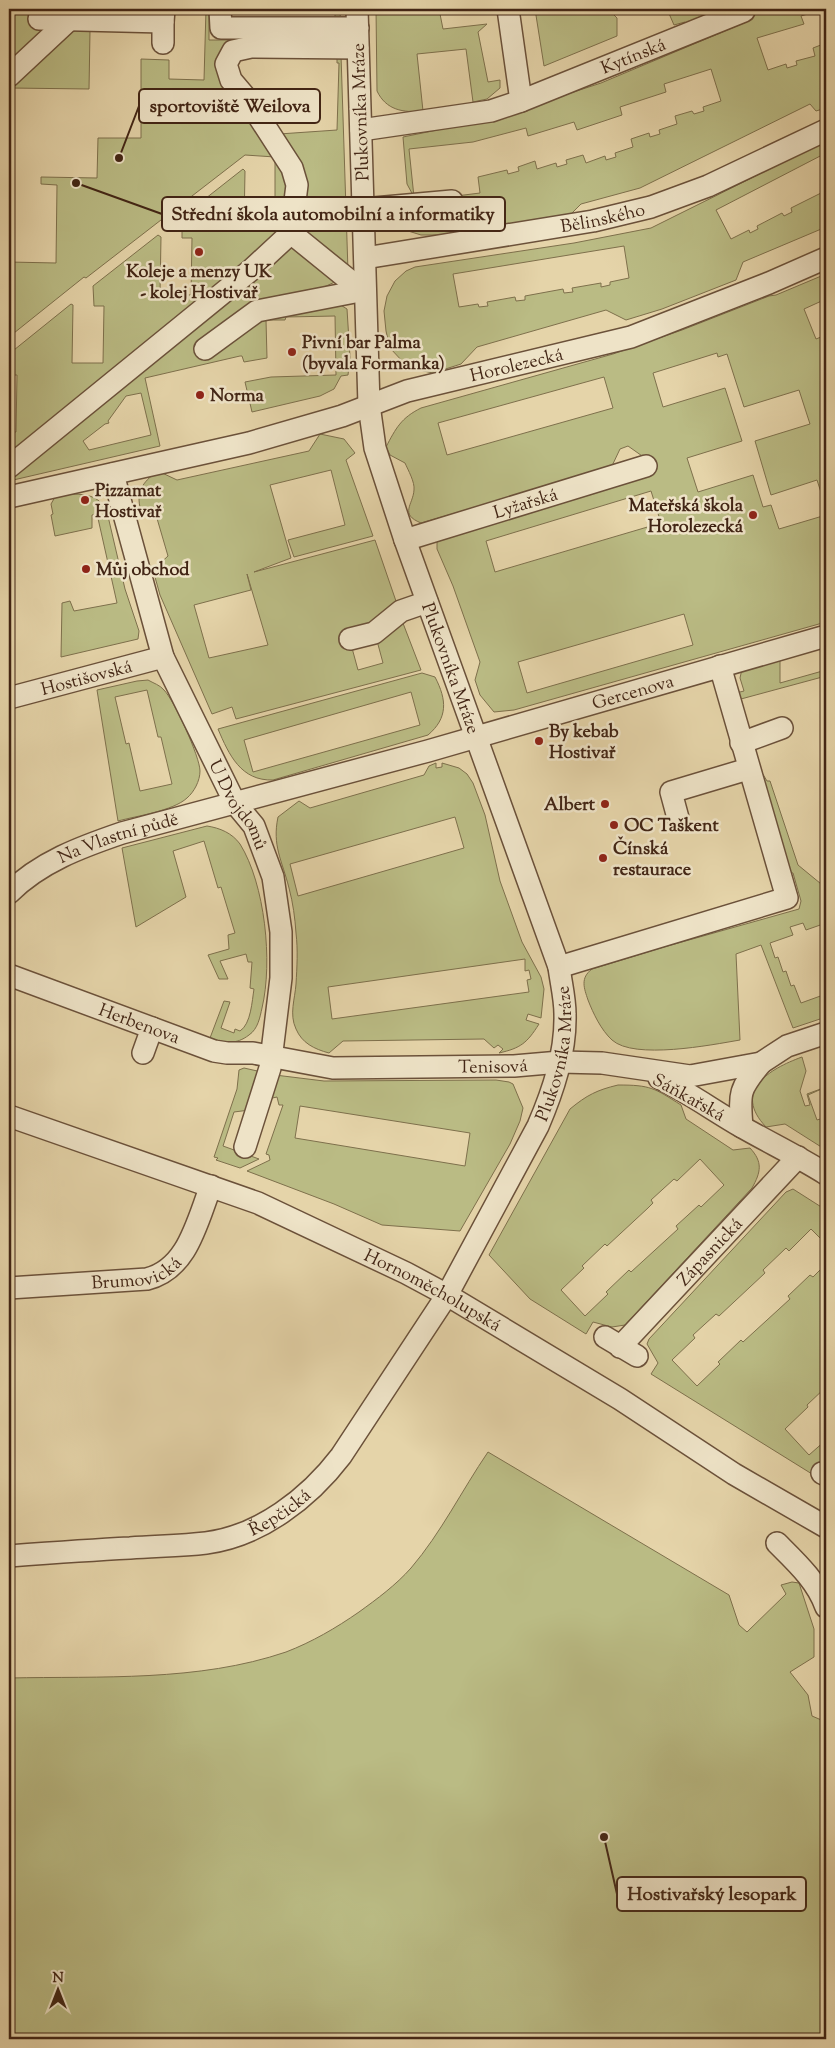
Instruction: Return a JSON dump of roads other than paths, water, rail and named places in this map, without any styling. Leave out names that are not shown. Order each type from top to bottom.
[{"type":"street","points":[[220,9],[221,28],[358,28]]},
{"type":"street","points":[[508,9],[521,101]]},
{"type":"street","name":"Kytínská","points":[[361,130],[491,111],[521,101],[744,12]]},
{"type":"street","points":[[38,19],[69,20],[163,15],[163,44]]},
{"type":"street","points":[[9,76],[69,20]]},
{"type":"street","points":[[9,467],[250,270],[291,233],[297,185],[292,168],[248,100],[231,80],[226,64],[233,50],[358,28]]},
{"type":"street","name":"Plukovníka Mráze","points":[[358,28],[368,405],[374,448],[427,602],[559,967],[565,1013],[565,1033],[560,1062],[550,1098],[538,1126],[447,1296]]},
{"type":"street","name":"Bělinského","points":[[365,258],[586,223],[651,207],[708,186],[826,130]]},
{"type":"street","points":[[363,208],[452,201]]},
{"type":"street","points":[[291,233],[349,280],[366,290]]},
{"type":"street","name":"Horolezecká","points":[[9,497],[249,444],[342,416],[407,392],[631,336],[769,283],[826,258]]},
{"type":"street","points":[[205,349],[258,311],[366,290]]},
{"type":"street","name":"Lyžařská","points":[[405,540],[646,466]]},
{"type":"street","name":"U Dvojdomů","points":[[113,474],[163,657],[235,803],[254,826],[273,877],[281,932],[281,978],[270,1068],[245,1147]]},
{"type":"street","points":[[350,639],[374,633],[401,611],[427,602]]},
{"type":"street","name":"Gercenova","points":[[235,803],[826,636]]},
{"type":"street","name":"Hostišovská","points":[[9,698],[163,657]]},
{"type":"street","points":[[559,967],[787,898],[748,769],[720,666]]},
{"type":"street","points":[[741,743],[782,728]]},
{"type":"street","points":[[678,818],[671,792],[748,769]]},
{"type":"street","name":"Na Vlastní půdě","points":[[9,893],[37,871],[89,844],[122,833],[235,803]]},
{"type":"street","name":"Herbenova","points":[[9,976],[214,1051],[227,1054],[253,1053],[271,1056]]},
{"type":"street","points":[[142,1054],[152,1028]]},
{"type":"street","name":"Tenisová","points":[[271,1056],[333,1068],[514,1066],[560,1062],[602,1063],[690,1076],[761,1062],[787,1046],[826,1033]]},
{"type":"street","name":"Sáňkařská","points":[[742,1127],[741,1092],[744,1083],[761,1062]]},
{"type":"street","name":"Sáňkařská","points":[[636,1068],[684,1090],[742,1127],[826,1174]]},
{"type":"street","name":"Hornoměcholupská","points":[[9,1116],[266,1207],[406,1272],[620,1399],[734,1474],[826,1527]]},
{"type":"street","name":"Zápasnická","points":[[621,1347],[798,1157]]},
{"type":"street","name":"Brumovická","points":[[9,1288],[147,1279],[163,1274],[177,1262],[184,1252],[211,1186]]},
{"type":"street","name":"Řepčická","points":[[9,1556],[206,1543],[245,1532],[281,1513],[308,1492],[331,1470],[447,1296]]},
{"type":"street","points":[[777,1543],[800,1566],[822,1596],[826,1607]]},
{"type":"place","name":"sportoviště Weilova","points":[[119,158]]},
{"type":"place","name":"Střední škola automobilní a informatiky","points":[[76,183]]},
{"type":"place","name":"Koleje a menzy UK - kolej Hostivař","points":[[199,252]]},
{"type":"place","name":"Pivní bar Palma (byvala Formanka)","points":[[292,352]]},
{"type":"place","name":"Norma","points":[[200,395]]},
{"type":"place","name":"Pizzamat Hostivař","points":[[85,500]]},
{"type":"place","name":"Mateřská škola Horolezecká","points":[[753,515]]},
{"type":"place","name":"Můj obchod","points":[[86,569]]},
{"type":"place","name":"By kebab Hostivař","points":[[539,741]]},
{"type":"place","name":"Albert","points":[[605,804]]},
{"type":"place","name":"OC Taškent","points":[[614,825]]},
{"type":"place","name":"Čínská restaurace","points":[[603,858]]},
{"type":"place","name":"Hostivařský lesopark","points":[[604,1837]]}]
